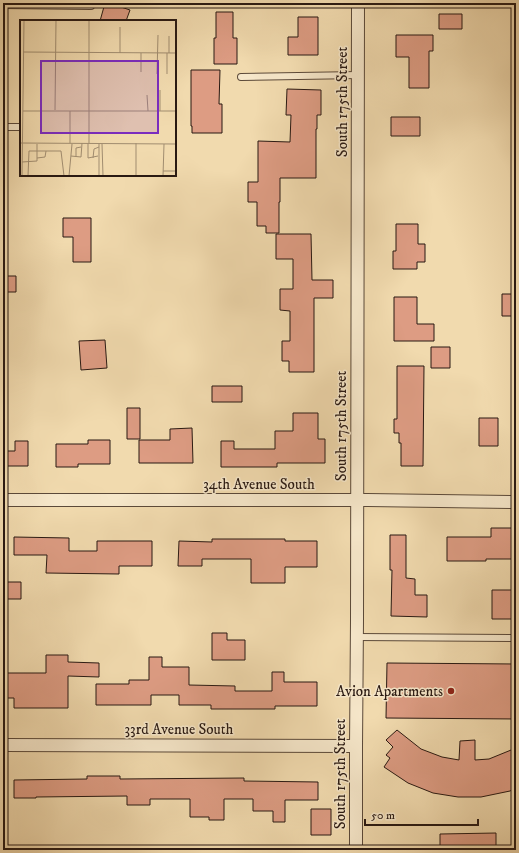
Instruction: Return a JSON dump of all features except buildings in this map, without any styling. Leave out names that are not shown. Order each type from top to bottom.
[{"type":"street","name":"South 175th Street","points":[[356,850],[358,3]]},
{"type":"street","name":"34th Avenue South","points":[[3,500],[357,500],[516,502]]},
{"type":"street","name":"33rd Avenue South","points":[[3,745],[356,746]]},
{"type":"lane","points":[[3,5],[91,6]]},
{"type":"lane","points":[[241,77],[358,76]]},
{"type":"lane","points":[[3,127],[20,127]]},
{"type":"lane","points":[[357,637],[516,638]]},
{"type":"place","name":"Avion Apartments","points":[[451,691]]}]
